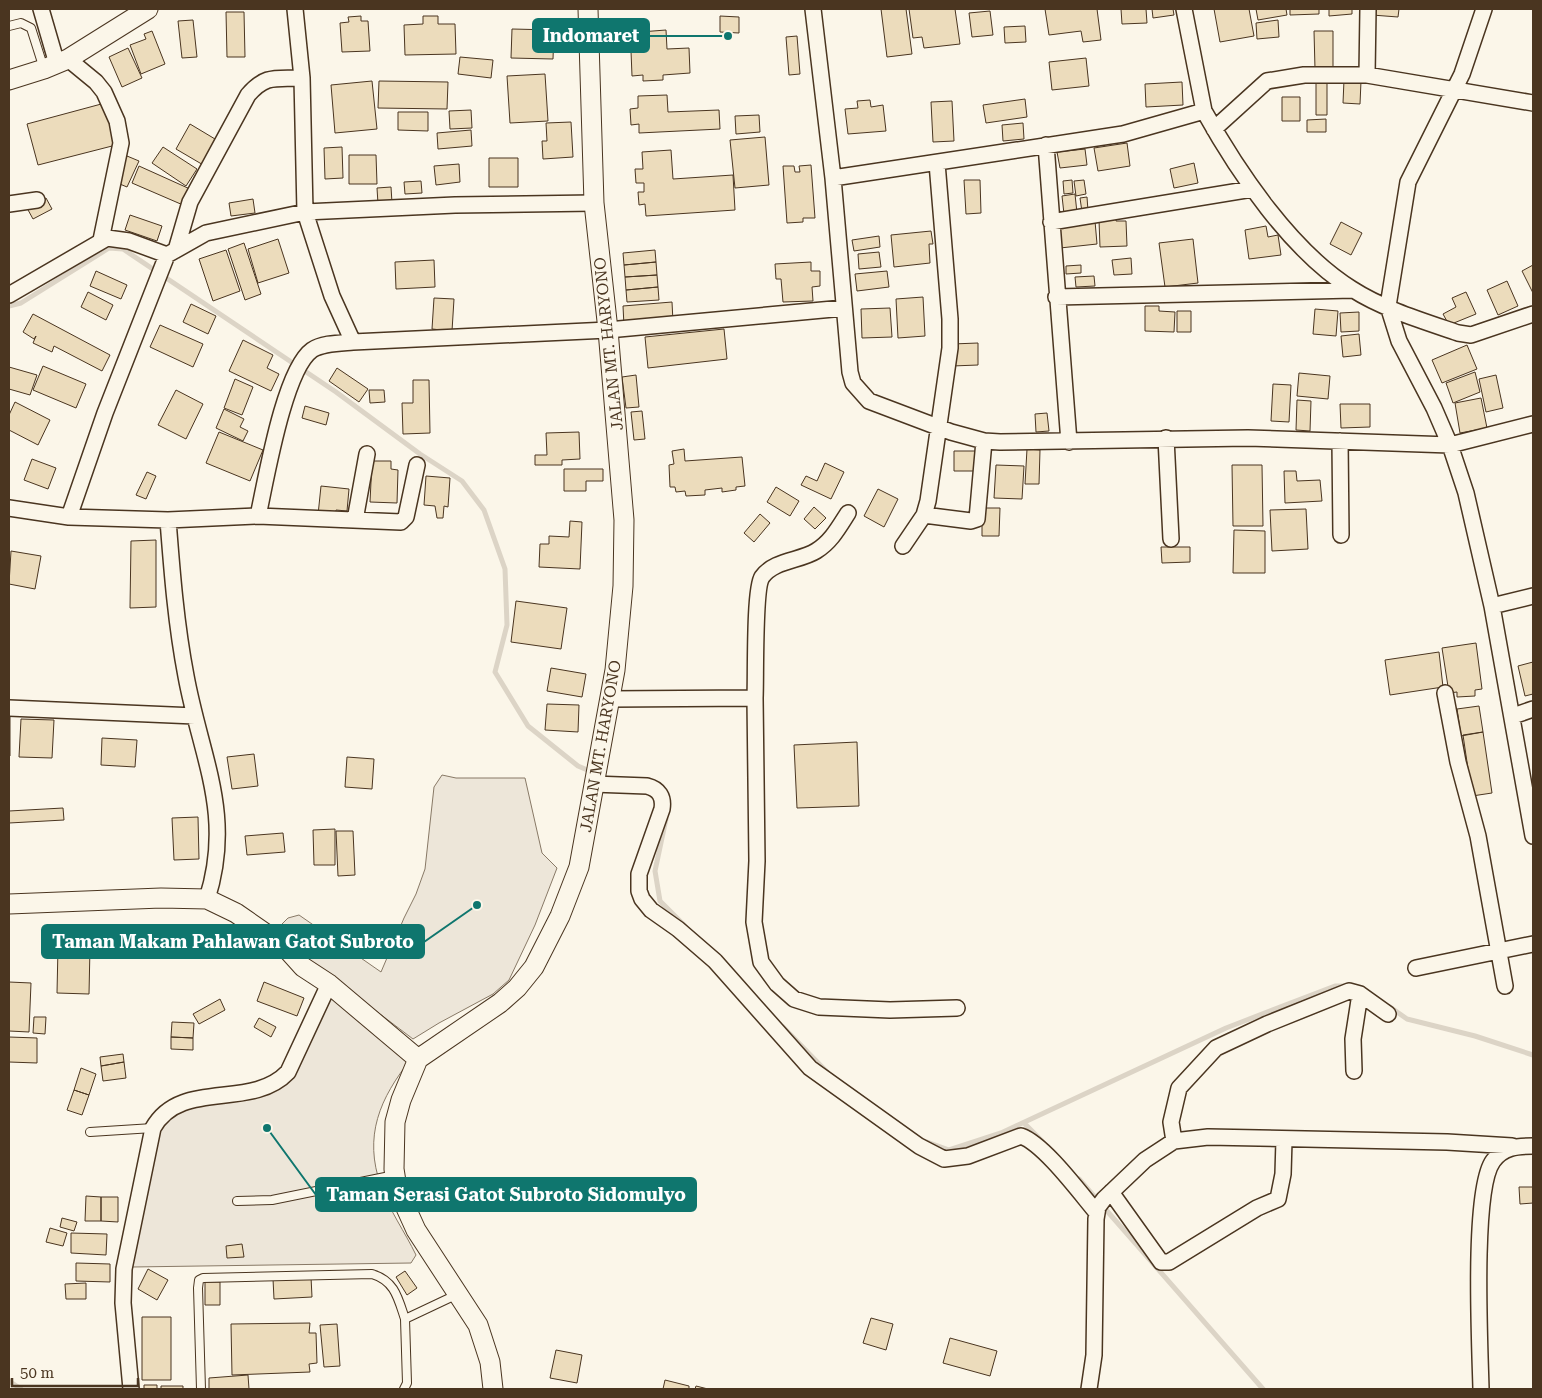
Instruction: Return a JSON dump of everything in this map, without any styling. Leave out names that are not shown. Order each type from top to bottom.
[{"type":"street","points":[[41,9],[56,64]]},
{"type":"street","points":[[9,80],[56,64],[148,9]]},
{"type":"street","points":[[294,9],[302,78],[305,212],[332,296],[353,342]]},
{"type":"street","name":"JALAN MT. HARYONO","points":[[418,1059],[500,1004],[517,988],[534,967],[560,916],[579,867],[615,670],[624,586],[624,520],[608,330],[594,203],[588,9]]},
{"type":"street","points":[[813,9],[833,178],[850,372],[853,383],[869,401],[952,432],[984,441],[1069,442],[1166,438],[1450,445],[1533,424]]},
{"type":"street","points":[[1184,9],[1204,111],[1252,189],[1317,262],[1353,290],[1388,306],[1458,333],[1471,334],[1533,314]]},
{"type":"street","points":[[1367,75],[1368,9]]},
{"type":"street","points":[[1484,9],[1455,91],[1408,182],[1388,306],[1399,341],[1434,408],[1450,445],[1466,493],[1492,606],[1533,836]]},
{"type":"street","points":[[56,64],[96,82],[104,92],[117,121],[121,144],[101,240]]},
{"type":"street","points":[[1214,129],[1267,81],[1304,75],[1367,75],[1533,103]]},
{"type":"street","points":[[69,517],[105,413],[156,283],[170,256],[190,202],[248,95],[260,82],[265,80],[302,78]]},
{"type":"street","points":[[833,178],[1123,134],[1204,111]]},
{"type":"street","points":[[1046,146],[1056,297],[1069,442]]},
{"type":"street","points":[[903,546],[924,515],[928,501],[950,348],[950,318],[937,163]]},
{"type":"street","points":[[1051,222],[1252,189]]},
{"type":"street","points":[[9,201],[37,200]]},
{"type":"street","points":[[170,256],[206,233],[305,212],[455,205],[594,203]]},
{"type":"street","points":[[9,295],[101,240],[120,238],[170,256]]},
{"type":"street","points":[[1056,297],[1353,290]]},
{"type":"street","points":[[258,516],[283,410],[294,376],[301,361],[316,348],[353,342],[608,330],[844,308]]},
{"type":"street","points":[[1166,438],[1171,539]]},
{"type":"street","points":[[924,515],[970,521],[976,518],[984,441]]},
{"type":"street","points":[[1340,441],[1341,534]]},
{"type":"street","points":[[355,520],[368,454]]},
{"type":"street","points":[[9,508],[69,517],[168,520],[258,516],[399,522],[404,521],[417,465]]},
{"type":"street","points":[[848,513],[832,538],[816,551],[771,568],[762,578],[758,604],[755,698],[757,861],[754,922],[761,962],[777,984],[794,999],[819,1007],[890,1010],[957,1008]]},
{"type":"street","points":[[168,520],[176,617],[195,716],[215,796],[218,818],[218,856],[208,899]]},
{"type":"street","points":[[1492,606],[1533,596]]},
{"type":"street","points":[[1445,693],[1458,762],[1478,836],[1505,986]]},
{"type":"street","points":[[610,700],[755,698]]},
{"type":"street","points":[[9,708],[195,716]]},
{"type":"street","points":[[1513,716],[1533,710]]},
{"type":"street","points":[[593,784],[647,786],[654,788],[659,793],[663,802],[662,809],[639,874],[639,892],[651,910],[678,929],[715,961],[810,1068],[918,1146],[944,1160],[959,1159],[1021,1136],[1030,1139],[1052,1161],[1102,1202],[1161,1262],[1170,1262],[1257,1208],[1278,1199],[1283,1174],[1284,1140]]},
{"type":"street","points":[[9,904],[161,898],[208,899],[236,913],[277,942],[304,967],[329,984],[418,1059],[408,1082],[395,1122],[395,1175],[397,1188],[416,1230],[478,1325],[490,1362],[493,1389]]},
{"type":"street","points":[[1416,968],[1533,944]]},
{"type":"street","points":[[131,1389],[123,1303],[124,1269],[153,1128],[159,1117],[171,1108],[187,1101],[252,1092],[278,1082],[288,1072],[329,984]]},
{"type":"street","points":[[1174,1141],[1171,1122],[1179,1088],[1216,1048],[1337,995],[1349,992],[1360,994],[1388,1014]]},
{"type":"street","points":[[1354,1071],[1354,1039],[1360,994]]},
{"type":"street","points":[[1089,1389],[1095,1330],[1102,1202],[1145,1160],[1174,1141],[1208,1137],[1447,1142],[1533,1146]]},
{"type":"street","points":[[1481,1389],[1480,1273],[1482,1200],[1487,1171],[1493,1161],[1512,1146]]},
{"type":"lane","points":[[9,26],[21,23],[31,28],[56,64]]},
{"type":"lane","points":[[90,1132],[153,1128]]},
{"type":"lane","points":[[237,1201],[272,1200],[395,1175]]},
{"type":"lane","points":[[201,1389],[199,1280],[203,1278],[372,1274],[389,1282],[396,1291],[405,1319],[406,1383],[404,1389]]},
{"type":"lane","points":[[405,1319],[458,1294]]},
{"type":"shaded area","points":[[442,775],[456,778],[525,778],[542,853],[557,868],[535,925],[509,980],[493,994],[413,1039],[281,939],[278,928],[288,918],[299,915],[381,972],[416,894],[425,869],[434,787]]},
{"type":"shaded area","points":[[327,989],[411,1059],[383,1103],[374,1134],[374,1151],[376,1168],[384,1195],[416,1255],[411,1263],[132,1267],[156,1135],[169,1113],[292,1071]]},
{"type":"building","points":[[881,9],[906,9],[912,54],[887,57]]},
{"type":"building","points":[[909,9],[955,9],[960,44],[924,48],[922,37],[913,38]]},
{"type":"building","points":[[1045,9],[1097,9],[1101,40],[1083,42],[1081,31],[1049,35]]},
{"type":"building","points":[[1121,9],[1146,9],[1147,23],[1122,24]]},
{"type":"building","points":[[1152,9],[1173,9],[1174,15],[1153,18]]},
{"type":"building","points":[[1214,9],[1249,9],[1254,36],[1220,42]]},
{"type":"building","points":[[1256,9],[1286,9],[1287,15],[1258,20]]},
{"type":"building","points":[[1290,9],[1319,9],[1319,14],[1290,15]]},
{"type":"building","points":[[1329,9],[1352,9],[1352,14],[1329,16]]},
{"type":"building","points":[[1373,9],[1399,9],[1398,17],[1372,15]]},
{"type":"building","points":[[990,11],[993,35],[972,37],[969,13]]},
{"type":"building","points":[[226,12],[244,12],[245,57],[227,57]]},
{"type":"building","points":[[361,16],[361,21],[368,21],[370,51],[342,52],[340,23],[349,22],[348,17]]},
{"type":"building","points":[[423,16],[438,16],[438,24],[455,24],[456,54],[405,55],[404,25],[423,24]]},
{"type":"building","points":[[720,16],[739,17],[739,33],[720,32]]},
{"type":"building","points":[[193,20],[197,57],[182,58],[178,21]]},
{"type":"building","points":[[1278,20],[1279,37],[1257,39],[1256,23]]},
{"type":"building","points":[[1025,26],[1026,42],[1005,43],[1004,27]]},
{"type":"building","points":[[512,29],[554,30],[553,59],[511,58]]},
{"type":"building","points":[[666,30],[667,49],[689,48],[690,73],[663,75],[663,80],[643,81],[643,75],[632,76],[631,51],[640,50],[640,32]]},
{"type":"building","points":[[152,31],[165,64],[141,74],[130,45],[146,39],[144,34]]},
{"type":"building","points":[[1314,31],[1333,31],[1333,70],[1315,69]]},
{"type":"building","points":[[797,36],[800,74],[789,75],[786,37]]},
{"type":"building","points":[[128,48],[142,78],[122,87],[109,57]]},
{"type":"building","points":[[460,57],[493,60],[491,78],[458,74]]},
{"type":"building","points":[[1086,58],[1089,86],[1052,90],[1049,62]]},
{"type":"building","points":[[545,74],[548,121],[510,123],[507,76]]},
{"type":"building","points":[[1316,80],[1327,80],[1327,115],[1316,115]]},
{"type":"building","points":[[1344,80],[1361,81],[1360,104],[1343,103]]},
{"type":"building","points":[[372,81],[377,129],[335,133],[331,85]]},
{"type":"building","points":[[379,81],[448,82],[447,109],[378,108]]},
{"type":"building","points":[[1182,82],[1183,105],[1146,107],[1145,84]]},
{"type":"building","points":[[667,95],[668,112],[719,110],[720,129],[639,133],[639,124],[631,125],[630,109],[638,108],[638,96]]},
{"type":"building","points":[[1282,97],[1300,97],[1300,121],[1282,121]]},
{"type":"building","points":[[1025,99],[1027,117],[986,123],[983,105]]},
{"type":"building","points":[[870,100],[871,107],[883,105],[886,131],[848,134],[845,109],[858,108],[857,101]]},
{"type":"building","points":[[952,101],[954,141],[933,142],[931,102]]},
{"type":"building","points":[[105,103],[116,145],[38,165],[27,124]]},
{"type":"building","points":[[471,110],[472,128],[450,129],[449,111]]},
{"type":"building","points":[[398,112],[428,112],[428,131],[398,130]]},
{"type":"building","points":[[759,115],[760,132],[736,134],[735,116]]},
{"type":"building","points":[[1326,119],[1326,132],[1307,132],[1307,120]]},
{"type":"building","points":[[571,122],[573,157],[543,159],[542,141],[547,141],[546,123]]},
{"type":"building","points":[[1023,123],[1024,139],[1003,141],[1002,125]]},
{"type":"building","points":[[190,124],[220,142],[205,166],[176,149]]},
{"type":"building","points":[[471,130],[472,146],[438,149],[437,133]]},
{"type":"building","points":[[765,137],[769,185],[735,188],[730,140]]},
{"type":"building","points":[[1127,143],[1130,166],[1098,171],[1094,148]]},
{"type":"building","points":[[163,147],[197,169],[186,186],[152,163]]},
{"type":"building","points":[[342,147],[343,178],[325,179],[324,148]]},
{"type":"building","points":[[1085,149],[1087,165],[1060,168],[1057,152]]},
{"type":"building","points":[[671,150],[673,179],[733,175],[735,210],[646,216],[645,204],[639,205],[638,192],[644,192],[644,183],[636,183],[635,169],[643,169],[642,152]]},
{"type":"building","points":[[349,155],[376,155],[377,184],[349,184]]},
{"type":"building","points":[[127,156],[139,161],[127,187],[115,182]]},
{"type":"building","points":[[489,158],[518,158],[518,187],[489,187]]},
{"type":"building","points":[[1194,163],[1198,183],[1174,188],[1170,169]]},
{"type":"building","points":[[459,164],[460,182],[436,185],[434,166]]},
{"type":"building","points":[[811,165],[815,218],[803,218],[803,222],[787,223],[783,166],[794,166],[795,172],[800,172],[799,166]]},
{"type":"building","points":[[139,166],[190,189],[183,205],[132,183]]},
{"type":"building","points":[[964,180],[980,180],[981,213],[966,214]]},
{"type":"building","points":[[1072,180],[1073,193],[1064,194],[1063,181]]},
{"type":"building","points":[[1084,180],[1086,194],[1076,196],[1074,181]]},
{"type":"building","points":[[421,181],[422,193],[405,194],[404,182]]},
{"type":"building","points":[[391,187],[392,203],[378,204],[377,188]]},
{"type":"building","points":[[1075,194],[1077,213],[1064,214],[1062,196]]},
{"type":"building","points":[[1087,197],[1088,211],[1082,212],[1080,198]]},
{"type":"building","points":[[46,198],[52,209],[33,219],[27,208]]},
{"type":"building","points":[[253,199],[255,213],[231,216],[229,203]]},
{"type":"building","points":[[130,215],[162,226],[157,241],[125,230]]},
{"type":"building","points":[[1116,219],[1116,221],[1126,221],[1127,246],[1100,247],[1099,220]]},
{"type":"building","points":[[1095,221],[1097,244],[1060,248],[1058,225]]},
{"type":"building","points":[[1341,222],[1362,233],[1351,255],[1330,244]]},
{"type":"building","points":[[1266,226],[1268,237],[1278,235],[1281,255],[1249,259],[1245,230]]},
{"type":"building","points":[[931,231],[933,244],[929,244],[930,263],[894,267],[891,235]]},
{"type":"building","points":[[879,236],[880,247],[854,251],[852,240]]},
{"type":"building","points":[[278,239],[289,273],[258,283],[248,249]]},
{"type":"building","points":[[1193,239],[1198,283],[1165,287],[1159,243]]},
{"type":"building","points":[[244,243],[261,294],[245,300],[228,249]]},
{"type":"building","points":[[226,250],[240,291],[213,301],[199,259]]},
{"type":"building","points":[[655,250],[656,262],[624,265],[623,253]]},
{"type":"building","points":[[879,252],[881,267],[859,269],[858,254]]},
{"type":"building","points":[[1131,258],[1132,274],[1114,275],[1112,260]]},
{"type":"building","points":[[434,260],[435,287],[396,289],[395,262]]},
{"type":"building","points":[[656,262],[657,275],[625,277],[624,265]]},
{"type":"building","points":[[811,262],[811,271],[820,271],[820,286],[812,287],[813,301],[783,302],[781,279],[776,279],[775,264]]},
{"type":"building","points":[[1081,265],[1081,273],[1066,274],[1066,266]]},
{"type":"building","points":[[1533,265],[1533,293],[1522,271]]},
{"type":"building","points":[[96,271],[127,285],[121,299],[90,286]]},
{"type":"building","points":[[887,271],[889,287],[857,291],[855,274]]},
{"type":"building","points":[[657,275],[658,287],[626,290],[625,277]]},
{"type":"building","points":[[1094,276],[1095,286],[1076,287],[1075,277]]},
{"type":"building","points":[[1507,281],[1518,306],[1498,315],[1487,290]]},
{"type":"building","points":[[658,287],[659,300],[627,302],[626,290]]},
{"type":"building","points":[[88,292],[113,305],[106,320],[81,307]]},
{"type":"building","points":[[1466,292],[1476,314],[1449,325],[1443,314],[1456,307],[1452,298]]},
{"type":"building","points":[[923,297],[925,336],[898,338],[896,299]]},
{"type":"building","points":[[434,298],[454,299],[452,331],[432,329]]},
{"type":"building","points":[[672,302],[673,322],[624,326],[623,306]]},
{"type":"building","points":[[191,304],[216,316],[208,334],[183,322]]},
{"type":"building","points":[[1145,306],[1159,306],[1159,311],[1175,312],[1174,332],[1145,331]]},
{"type":"building","points":[[890,308],[892,337],[862,338],[861,309]]},
{"type":"building","points":[[1315,309],[1338,311],[1336,336],[1313,334]]},
{"type":"building","points":[[1177,311],[1191,311],[1191,332],[1177,332]]},
{"type":"building","points":[[1359,312],[1359,331],[1341,332],[1340,313]]},
{"type":"building","points":[[33,314],[110,355],[102,371],[54,346],[52,352],[33,343],[36,336],[34,339],[23,332]]},
{"type":"building","points":[[160,325],[203,344],[193,367],[150,347]]},
{"type":"building","points":[[724,329],[727,359],[648,368],[645,337]]},
{"type":"building","points":[[1359,334],[1361,355],[1343,357],[1341,336]]},
{"type":"building","points":[[243,340],[273,355],[267,368],[279,374],[271,391],[229,371]]},
{"type":"building","points":[[978,343],[978,365],[952,366],[952,344]]},
{"type":"building","points":[[1467,345],[1477,369],[1442,383],[1432,360]]},
{"type":"building","points":[[43,366],[86,384],[76,408],[33,390]]},
{"type":"building","points":[[9,367],[37,375],[30,395],[9,389]]},
{"type":"building","points":[[337,368],[368,389],[359,402],[329,381]]},
{"type":"building","points":[[1475,372],[1480,392],[1453,403],[1446,383]]},
{"type":"building","points":[[1299,373],[1330,376],[1328,399],[1297,396]]},
{"type":"building","points":[[636,375],[639,407],[626,408],[622,377]]},
{"type":"building","points":[[1496,375],[1503,408],[1486,412],[1479,379]]},
{"type":"building","points":[[235,379],[253,387],[242,415],[224,408]]},
{"type":"building","points":[[413,380],[429,380],[430,433],[403,434],[402,403],[413,403]]},
{"type":"building","points":[[1273,384],[1291,385],[1289,422],[1271,421]]},
{"type":"building","points":[[176,390],[203,404],[186,439],[158,425]]},
{"type":"building","points":[[369,390],[384,390],[385,402],[370,403]]},
{"type":"building","points":[[1481,398],[1487,428],[1460,433],[1455,403]]},
{"type":"building","points":[[1297,400],[1311,401],[1310,431],[1296,430]]},
{"type":"building","points":[[15,402],[50,420],[38,445],[9,430],[9,415]]},
{"type":"building","points":[[1340,404],[1370,404],[1370,427],[1341,428]]},
{"type":"building","points":[[305,406],[329,413],[326,425],[302,418]]},
{"type":"building","points":[[224,409],[244,419],[240,427],[248,431],[243,441],[216,428]]},
{"type":"building","points":[[642,411],[645,439],[634,440],[631,412]]},
{"type":"building","points":[[1047,413],[1049,431],[1036,432],[1035,414]]},
{"type":"building","points":[[219,432],[263,450],[250,481],[206,463]]},
{"type":"building","points":[[579,432],[580,459],[562,460],[562,465],[535,465],[535,455],[547,455],[546,433]]},
{"type":"building","points":[[684,449],[685,461],[742,457],[745,486],[736,487],[736,490],[722,492],[722,488],[705,490],[705,495],[686,496],[685,491],[676,492],[675,487],[670,487],[669,465],[674,464],[672,451]]},
{"type":"building","points":[[1027,449],[1040,450],[1039,484],[1025,484]]},
{"type":"building","points":[[954,451],[976,451],[975,471],[954,471]]},
{"type":"building","points":[[32,459],[56,468],[48,489],[24,480]]},
{"type":"building","points":[[372,461],[391,461],[391,469],[398,470],[397,503],[370,502]]},
{"type":"building","points":[[825,463],[844,472],[831,499],[801,485],[806,476],[817,481]]},
{"type":"building","points":[[996,465],[1024,466],[1022,499],[994,498]]},
{"type":"building","points":[[1232,465],[1262,465],[1263,526],[1233,526]]},
{"type":"building","points":[[564,469],[603,469],[603,481],[586,481],[586,491],[564,491]]},
{"type":"building","points":[[1284,471],[1296,471],[1297,481],[1320,480],[1322,501],[1285,503]]},
{"type":"building","points":[[147,472],[156,476],[146,499],[136,495]]},
{"type":"building","points":[[426,476],[450,478],[448,507],[444,506],[443,518],[437,518],[435,506],[424,505]]},
{"type":"building","points":[[321,486],[349,489],[347,511],[336,510],[335,517],[318,515]]},
{"type":"building","points":[[776,487],[799,501],[790,516],[767,502]]},
{"type":"building","points":[[878,489],[898,499],[884,527],[864,516]]},
{"type":"building","points":[[814,507],[826,518],[815,529],[804,519]]},
{"type":"building","points":[[982,508],[1000,508],[999,536],[982,536]]},
{"type":"building","points":[[1306,509],[1308,549],[1272,551],[1270,510]]},
{"type":"building","points":[[760,514],[770,523],[754,542],[744,533]]},
{"type":"building","points":[[570,521],[582,522],[580,569],[539,567],[540,544],[549,544],[549,536],[569,537]]},
{"type":"building","points":[[1234,530],[1265,531],[1265,573],[1233,573]]},
{"type":"building","points":[[156,540],[156,607],[130,608],[131,541]]},
{"type":"building","points":[[1161,547],[1190,547],[1190,562],[1162,563]]},
{"type":"building","points":[[11,551],[41,556],[35,589],[9,584]]},
{"type":"building","points":[[516,601],[567,608],[561,649],[511,642]]},
{"type":"building","points":[[1476,643],[1482,689],[1475,690],[1475,696],[1457,697],[1457,692],[1449,693],[1442,648]]},
{"type":"building","points":[[1439,652],[1443,687],[1390,695],[1385,660]]},
{"type":"building","points":[[1533,662],[1533,694],[1525,696],[1518,666]]},
{"type":"building","points":[[551,668],[586,674],[582,697],[547,691]]},
{"type":"building","points":[[547,704],[579,705],[578,732],[545,730]]},
{"type":"building","points":[[1479,706],[1483,732],[1461,736],[1457,709]]},
{"type":"building","points":[[10,717],[10,756],[9,756]]},
{"type":"building","points":[[21,719],[54,720],[52,758],[19,757]]},
{"type":"building","points":[[1483,732],[1492,793],[1472,796],[1463,735]]},
{"type":"building","points":[[102,738],[137,740],[135,767],[101,765]]},
{"type":"building","points":[[857,742],[859,806],[797,808],[794,745]]},
{"type":"building","points":[[254,754],[258,786],[232,789],[227,757]]},
{"type":"building","points":[[347,757],[374,759],[372,789],[345,787]]},
{"type":"building","points":[[63,808],[64,820],[9,823],[9,811]]},
{"type":"building","points":[[198,817],[199,859],[174,860],[172,818]]},
{"type":"building","points":[[335,829],[335,865],[314,865],[313,830]]},
{"type":"building","points":[[336,831],[353,831],[355,875],[338,876]]},
{"type":"building","points":[[283,833],[285,852],[247,855],[245,836]]},
{"type":"building","points":[[58,947],[90,947],[89,994],[57,993]]},
{"type":"building","points":[[9,982],[31,983],[29,1032],[9,1031]]},
{"type":"building","points":[[264,982],[304,998],[297,1016],[257,1001]]},
{"type":"building","points":[[220,999],[225,1010],[199,1024],[193,1014]]},
{"type":"building","points":[[34,1017],[46,1017],[45,1034],[33,1033]]},
{"type":"building","points":[[259,1018],[276,1027],[271,1037],[254,1027]]},
{"type":"building","points":[[172,1022],[194,1023],[193,1038],[171,1037]]},
{"type":"building","points":[[9,1037],[37,1038],[37,1063],[9,1062]]},
{"type":"building","points":[[171,1037],[193,1038],[193,1050],[171,1049]]},
{"type":"building","points":[[123,1054],[124,1062],[101,1066],[100,1057]]},
{"type":"building","points":[[124,1062],[126,1078],[103,1081],[101,1066]]},
{"type":"building","points":[[81,1068],[96,1074],[89,1095],[74,1090]]},
{"type":"building","points":[[74,1090],[89,1095],[82,1115],[67,1110]]},
{"type":"building","points":[[1519,1187],[1533,1187],[1533,1203],[1520,1204]]},
{"type":"building","points":[[86,1196],[101,1197],[101,1221],[85,1221]]},
{"type":"building","points":[[101,1197],[118,1197],[118,1222],[101,1221]]},
{"type":"building","points":[[62,1218],[77,1222],[74,1231],[60,1227]]},
{"type":"building","points":[[50,1228],[67,1233],[63,1246],[46,1242]]},
{"type":"building","points":[[71,1233],[107,1234],[106,1255],[71,1253]]},
{"type":"building","points":[[242,1244],[244,1257],[227,1258],[226,1246]]},
{"type":"building","points":[[76,1263],[110,1264],[110,1282],[76,1281]]},
{"type":"building","points":[[148,1269],[168,1280],[157,1300],[138,1289]]},
{"type":"building","points":[[405,1271],[417,1288],[407,1295],[396,1277]]},
{"type":"building","points":[[311,1277],[312,1297],[274,1299],[273,1279]]},
{"type":"building","points":[[205,1282],[220,1282],[220,1305],[205,1305]]},
{"type":"building","points":[[86,1283],[86,1299],[66,1299],[65,1284]]},
{"type":"building","points":[[142,1317],[171,1317],[171,1380],[142,1380]]},
{"type":"building","points":[[871,1318],[893,1324],[886,1350],[863,1343]]},
{"type":"building","points":[[310,1323],[309,1333],[316,1333],[317,1363],[309,1364],[310,1372],[232,1375],[231,1324]]},
{"type":"building","points":[[337,1324],[340,1366],[324,1367],[320,1325]]},
{"type":"building","points":[[950,1338],[997,1351],[990,1376],[943,1363]]},
{"type":"building","points":[[556,1350],[582,1355],[577,1383],[550,1378]]},
{"type":"building","points":[[248,1375],[249,1389],[209,1389],[209,1378]]},
{"type":"building","points":[[665,1380],[689,1386],[689,1389],[663,1389]]},
{"type":"building","points":[[144,1385],[157,1385],[157,1389],[144,1389]]},
{"type":"building","points":[[161,1386],[183,1386],[183,1389],[161,1389]]},
{"type":"building","points":[[696,1386],[708,1389],[695,1389]]},
{"type":"waterway","points":[[9,306],[21,303],[109,248],[123,249],[336,392],[420,454],[462,481],[484,510],[505,569],[507,625],[495,672],[528,726],[578,766],[592,772]]},
{"type":"waterway","points":[[666,819],[655,871],[660,901],[685,926]]},
{"type":"waterway","points":[[927,1142],[949,1150],[1001,1133],[1226,1028],[1335,986],[1348,986]]},
{"type":"waterway","points":[[1390,1007],[1407,1019],[1475,1036],[1533,1055]]},
{"type":"waterway","points":[[783,1027],[828,1073]]},
{"type":"waterway","points":[[1024,1123],[1042,1141]]},
{"type":"waterway","points":[[1079,1179],[1263,1389]]},
{"type":"waterway","points":[[9,1381],[21,1389]]},
{"type":"place","name":"Indomaret","points":[[728,36]]},
{"type":"place","name":"Taman Makam Pahlawan Gatot Subroto","points":[[477,905]]},
{"type":"place","name":"Taman Serasi Gatot Subroto Sidomulyo","points":[[267,1128]]}]
